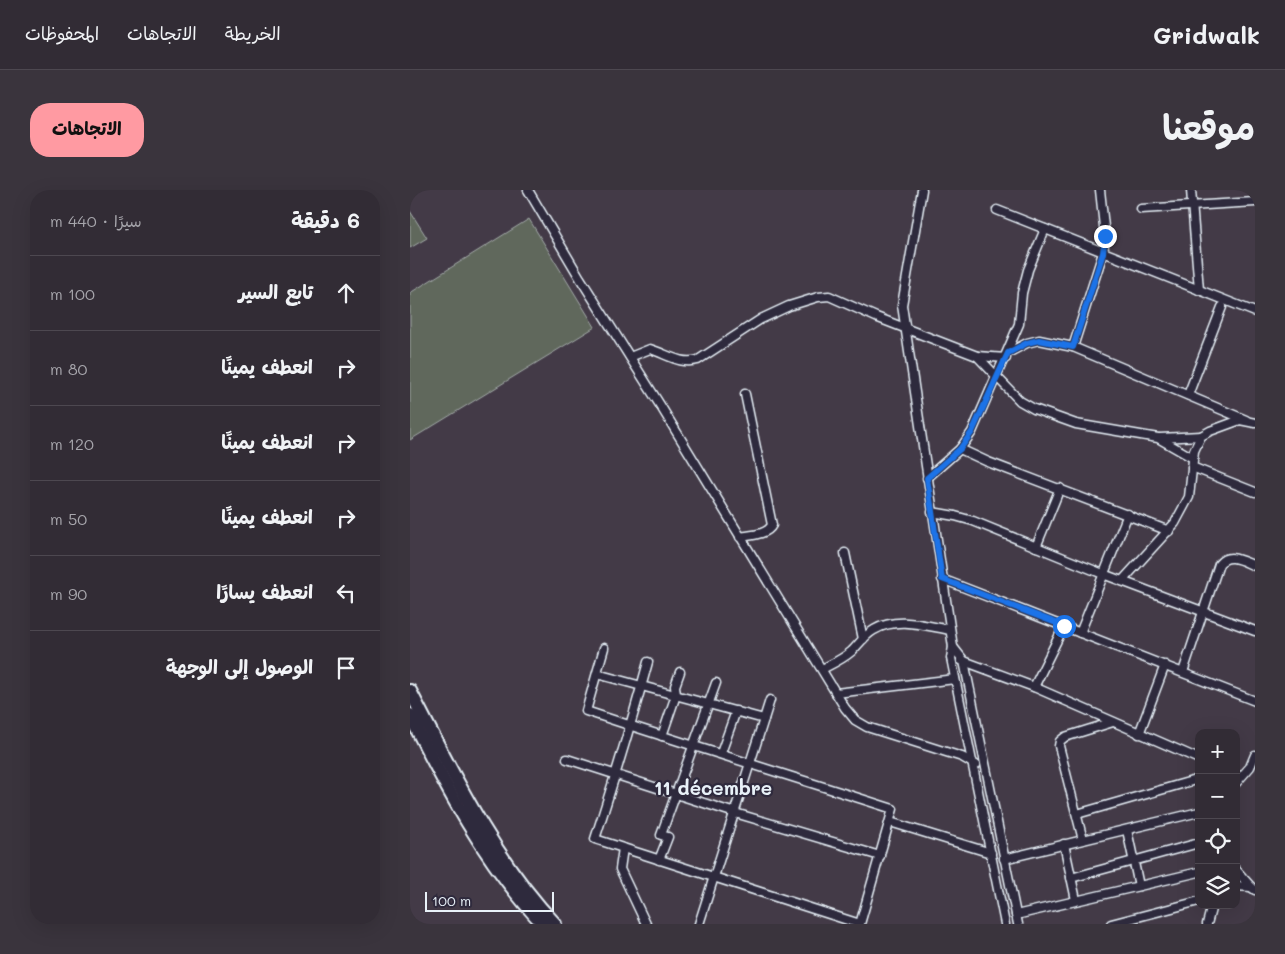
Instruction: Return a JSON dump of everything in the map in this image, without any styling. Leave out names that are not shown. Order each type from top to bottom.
[{"type":"main road","points":[[410,691],[417,721],[472,820],[494,865],[518,897],[543,924]]},
{"type":"main road","points":[[472,820],[517,880],[555,924]]},
{"type":"street","points":[[528,190],[580,278],[845,708],[855,720],[867,727],[962,757],[978,765]]},
{"type":"street","points":[[922,190],[902,305],[905,328],[953,647],[951,658],[1004,859],[1018,924]]},
{"type":"street","points":[[1073,347],[1103,253],[1105,236],[1100,190]]},
{"type":"street","points":[[1191,190],[1200,290]]},
{"type":"street","points":[[1141,209],[1255,202]]},
{"type":"street","points":[[998,210],[1255,312]]},
{"type":"street","points":[[927,478],[960,449],[972,432],[1019,324],[1022,293],[1028,270],[1045,229]]},
{"type":"street","points":[[630,357],[650,349],[682,361],[691,362],[698,360],[761,319],[789,306],[818,297],[829,296],[876,317],[977,356],[1007,355],[1027,343],[1039,340],[1073,347],[1246,420],[1255,422]]},
{"type":"street","points":[[1188,395],[1222,307]]},
{"type":"street","points":[[977,356],[1020,401],[1034,409],[1076,424],[1158,438],[1201,436],[1230,422],[1246,420]]},
{"type":"street","points":[[740,537],[766,532],[770,530],[772,524],[745,394]]},
{"type":"street","points":[[1122,581],[1176,523],[1189,497],[1194,451],[1201,436]]},
{"type":"street","points":[[1158,438],[1193,458]]},
{"type":"street","points":[[960,449],[988,462],[1169,530]]},
{"type":"street","points":[[1192,467],[1255,492]]},
{"type":"street","points":[[1036,547],[1060,488]]},
{"type":"street","points":[[932,512],[973,521],[1103,574],[1255,631]]},
{"type":"street","points":[[1080,633],[1128,514]]},
{"type":"street","points":[[845,553],[863,638]]},
{"type":"street","points":[[1183,672],[1219,564],[1228,557],[1255,566]]},
{"type":"street","points":[[942,579],[1255,701]]},
{"type":"street","points":[[822,668],[840,660],[875,629],[888,625],[906,622],[950,630]]},
{"type":"street","points":[[1034,687],[1064,626]]},
{"type":"street","points":[[953,647],[964,661],[991,853],[1005,924]]},
{"type":"street","points":[[604,648],[586,711],[630,726],[893,809],[860,924],[595,839],[616,774],[630,726],[648,662]]},
{"type":"street","points":[[951,658],[1034,687],[1195,757]]},
{"type":"street","points":[[1139,734],[1165,665]]},
{"type":"street","points":[[662,736],[676,695],[674,686],[680,672]]},
{"type":"street","points":[[597,674],[764,719]]},
{"type":"street","points":[[836,693],[955,679]]},
{"type":"street","points":[[659,860],[668,837],[662,835],[716,683]]},
{"type":"street","points":[[699,924],[770,700]]},
{"type":"street","points":[[721,754],[736,711]]},
{"type":"street","points":[[1083,840],[1059,746],[1060,741],[1113,722]]},
{"type":"street","points":[[1240,778],[1250,767],[1255,755]]},
{"type":"street","points":[[567,759],[735,813],[880,856]]},
{"type":"street","points":[[1077,814],[1195,780]]},
{"type":"street","points":[[1004,859],[1195,813]]},
{"type":"street","points":[[890,822],[991,853]]},
{"type":"street","points":[[1127,830],[1139,886]]},
{"type":"street","points":[[1064,844],[1076,900]]},
{"type":"street","points":[[1071,878],[1195,844]]},
{"type":"street","points":[[623,848],[620,869],[646,924]]},
{"type":"street","points":[[1016,915],[1195,873]]},
{"type":"street","points":[[1240,874],[1253,889]]},
{"type":"street","points":[[1240,887],[1253,889]]},
{"type":"street","points":[[1111,924],[1195,902]]},
{"type":"street","points":[[1206,924],[1211,909]]},
{"type":"shaded area","points":[[410,211],[427,238],[410,248]]},
{"type":"shaded area","points":[[529,219],[595,327],[410,440],[410,293]]},
{"type":"district","name":"11 décembre","points":[[713,788]]},
{"type":"route","points":[[1064,626],[942,579],[927,478],[960,449],[972,432],[1008,353],[1027,343],[1039,340],[1073,347],[1103,253],[1105,236]]}]
